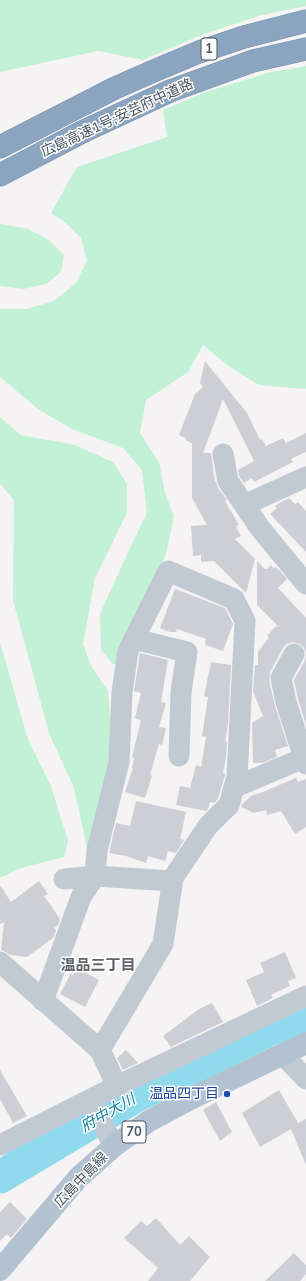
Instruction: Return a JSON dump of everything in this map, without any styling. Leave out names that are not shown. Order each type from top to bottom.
[{"type":"highway","name":"広島高速1号;安芸府中道路","points":[[0,147],[115,88],[199,52],[244,37],[306,21]]},
{"type":"highway","name":"広島高速1号;安芸府中道路","points":[[0,175],[127,110],[170,91],[253,61],[306,49]]},
{"type":"main road","name":"広島中島線","points":[[0,1270],[78,1178],[114,1146],[150,1121],[306,1043]]},
{"type":"street","points":[[223,454],[228,481],[260,528],[306,584]]},
{"type":"street","points":[[244,505],[306,477]]},
{"type":"street","points":[[43,1001],[81,897],[95,876],[97,850],[119,762],[122,692],[128,651],[168,571],[234,600],[245,621],[237,777],[230,805],[208,826],[173,878],[163,944],[100,1050]]},
{"type":"street","points":[[134,639],[187,652],[180,692],[179,756]]},
{"type":"street","points":[[235,787],[305,761],[286,702],[281,678],[294,654]]},
{"type":"street","points":[[64,879],[95,876],[172,881]]},
{"type":"street","points":[[0,962],[100,1050],[117,1086]]},
{"type":"street","points":[[0,1145],[117,1086],[306,996]]},
{"type":"street","points":[[282,1054],[306,1079]]},
{"type":"street","points":[[90,1100],[114,1146]]},
{"type":"green space","points":[[0,0],[306,0],[306,6],[262,15],[201,35],[143,60],[98,51],[0,72]]},
{"type":"green space","points":[[306,66],[306,389],[259,385],[227,365],[203,345],[188,372],[146,400],[140,433],[159,462],[165,493],[174,516],[166,554],[120,660],[114,665],[101,650],[100,614],[147,513],[142,470],[123,448],[72,429],[38,409],[0,377],[0,309],[27,309],[54,301],[76,283],[87,261],[81,238],[66,223],[51,213],[77,167],[167,137],[163,110],[206,92],[271,72]]},
{"type":"green space","points":[[0,224],[28,229],[49,240],[64,255],[61,272],[46,284],[23,289],[0,286]]},
{"type":"green space","points":[[0,417],[21,435],[75,445],[113,462],[127,484],[127,513],[95,578],[83,644],[91,666],[108,691],[111,737],[108,770],[87,848],[74,788],[49,733],[13,600],[14,501],[0,483]]},
{"type":"green space","points":[[0,642],[27,737],[51,786],[68,841],[64,857],[21,868],[0,878]]},
{"type":"building","points":[[205,361],[247,413],[260,440],[262,439],[266,446],[283,438],[286,443],[306,433],[306,452],[291,459],[293,462],[254,482],[252,478],[244,483],[239,476],[238,470],[254,461],[223,399],[203,453],[211,453],[215,482],[227,500],[225,501],[239,525],[236,526],[241,536],[235,539],[255,559],[246,593],[214,561],[201,562],[201,555],[193,556],[191,526],[207,525],[192,498],[192,443],[179,435],[195,394],[203,387],[200,383]]},
{"type":"building","points":[[289,498],[295,504],[298,502],[306,511],[306,552],[270,514],[277,508],[275,506]]},
{"type":"building","points":[[257,561],[265,569],[271,565],[274,569],[275,567],[287,579],[278,588],[306,618],[306,653],[300,644],[293,642],[287,644],[283,648],[270,672],[269,680],[275,706],[288,746],[275,750],[277,757],[262,763],[253,763],[252,723],[263,716],[253,691],[255,665],[258,665],[258,652],[269,637],[267,636],[276,626],[279,627],[257,605]]},
{"type":"building","points":[[175,589],[225,608],[233,624],[223,651],[205,645],[206,639],[177,629],[176,632],[170,632],[160,628]]},
{"type":"building","points":[[140,653],[168,660],[161,702],[166,703],[159,727],[166,728],[162,745],[159,744],[150,775],[152,776],[145,798],[125,792],[133,768],[134,758],[132,757],[141,720],[135,718],[141,693],[134,691]]},
{"type":"building","points":[[306,653],[306,725],[294,680],[305,660]]},
{"type":"building","points":[[211,662],[231,665],[228,724],[225,742],[227,741],[226,757],[223,773],[225,773],[225,775],[218,799],[214,803],[210,802],[206,811],[176,805],[180,786],[190,788],[196,765],[201,767],[206,737],[202,736],[208,697],[204,696]]},
{"type":"building","points":[[296,778],[298,782],[306,779],[306,827],[295,834],[281,811],[267,815],[266,810],[254,813],[241,807],[242,804],[251,796]]},
{"type":"building","points":[[136,801],[186,812],[180,839],[184,840],[176,853],[168,851],[165,861],[148,856],[146,863],[126,856],[109,853],[116,823],[130,826]]},
{"type":"building","points":[[39,881],[48,894],[44,896],[60,919],[58,925],[54,928],[56,931],[53,938],[27,957],[11,955],[1,950],[4,922],[0,924],[0,885],[11,902]]},
{"type":"building","points":[[285,952],[296,978],[288,981],[290,986],[271,995],[273,998],[257,1006],[246,980],[264,972],[260,963]]},
{"type":"building","points":[[77,968],[99,980],[85,1007],[60,994],[71,973],[73,975]]},
{"type":"building","points":[[212,1003],[223,1022],[171,1047],[163,1036],[199,1009]]},
{"type":"building","points":[[126,1050],[138,1063],[123,1070],[117,1058]]},
{"type":"building","points":[[0,1070],[27,1116],[13,1123],[0,1099]]},
{"type":"building","points":[[279,1090],[298,1123],[306,1119],[306,1165],[291,1129],[260,1147],[242,1113]]},
{"type":"building","points":[[216,1102],[232,1132],[220,1141],[203,1110]]},
{"type":"building","points":[[10,1202],[27,1219],[11,1238],[7,1234],[0,1241],[0,1212]]},
{"type":"building","points":[[156,1218],[180,1245],[189,1236],[210,1257],[190,1281],[148,1281],[158,1268],[124,1238],[141,1221],[147,1226]]},
{"type":"building","points":[[294,1253],[306,1265],[306,1274],[300,1281],[265,1281]]},
{"type":"waterway","name":"府中大川","points":[[0,1177],[134,1097],[271,1029],[306,1016]]},
{"type":"place","name":"温品四丁目","points":[[227,1094]]},
{"type":"district","name":"温品三丁目","points":[[98,965]]}]
